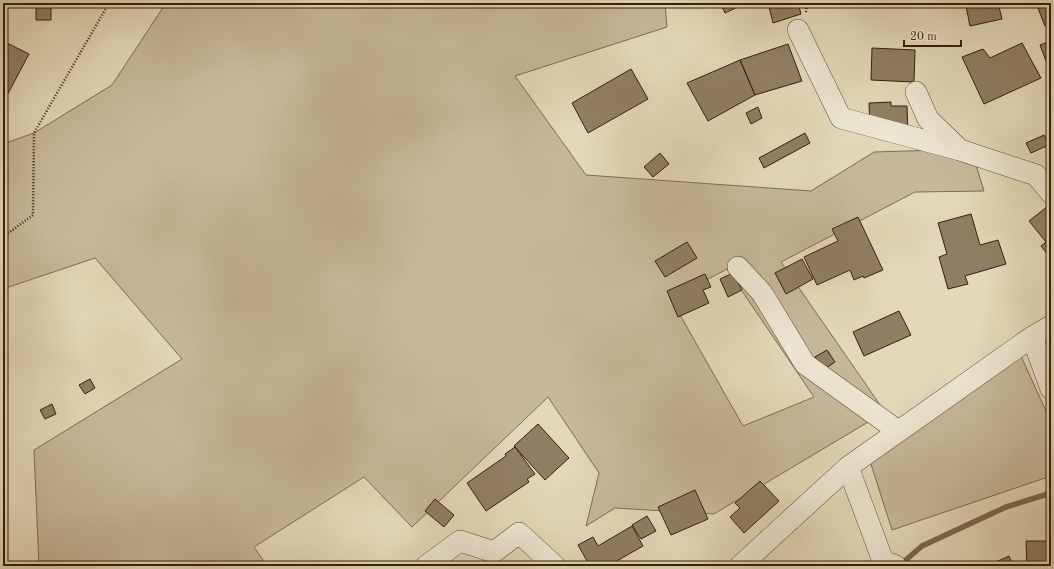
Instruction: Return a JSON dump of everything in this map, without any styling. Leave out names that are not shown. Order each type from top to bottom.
[{"type":"street","points":[[798,30],[841,118],[1043,171],[1051,193]]},
{"type":"street","points":[[916,92],[928,119],[960,150]]},
{"type":"street","points":[[738,268],[762,293],[805,364],[898,431]]},
{"type":"street","points":[[740,566],[848,467],[1032,337],[1051,326]]},
{"type":"street","points":[[1032,337],[1051,389]]},
{"type":"street","points":[[848,467],[883,561],[896,566]]},
{"type":"street","points":[[426,566],[460,541],[494,552],[519,533],[555,566]]},
{"type":"path","points":[[3,237],[33,216],[34,133],[109,3]]},
{"type":"shaded area","points":[[166,3],[665,3],[667,27],[515,76],[586,175],[811,191],[874,152],[971,149],[984,191],[915,192],[781,262],[885,412],[714,514],[615,508],[586,526],[599,473],[548,397],[412,527],[364,477],[254,547],[267,566],[39,566],[34,450],[182,359],[95,258],[3,289],[3,144],[34,133],[112,85]],"holes":[[[727,269],[814,397],[743,426],[671,299]]]},
{"type":"shaded area","points":[[1020,354],[1051,422],[1051,476],[892,530],[870,461]]},
{"type":"building","points":[[36,3],[51,3],[51,20],[36,20]]},
{"type":"building","points":[[720,3],[741,3],[742,5],[725,13]]},
{"type":"building","points":[[768,3],[798,3],[801,14],[773,23]]},
{"type":"building","points":[[979,3],[998,3],[1002,19],[970,26],[966,6]]},
{"type":"building","points":[[1036,3],[1051,3],[1051,24],[1045,26]]},
{"type":"building","points":[[3,41],[29,54],[3,103]]},
{"type":"building","points":[[1051,41],[1051,60],[1046,61],[1040,45]]},
{"type":"building","points":[[1022,43],[1041,78],[984,104],[962,57],[983,49],[990,58]]},
{"type":"building","points":[[788,44],[802,81],[755,95],[740,60]]},
{"type":"building","points":[[872,48],[915,50],[914,82],[871,80]]},
{"type":"building","points":[[740,60],[755,95],[708,121],[687,83]]},
{"type":"building","points":[[631,69],[648,99],[588,133],[572,103]]},
{"type":"building","points":[[1051,79],[1051,95],[1046,81]]},
{"type":"building","points":[[891,102],[891,106],[907,106],[908,133],[870,134],[869,103]]},
{"type":"building","points":[[758,107],[762,118],[751,124],[746,113]]},
{"type":"building","points":[[805,133],[810,143],[764,168],[759,158]]},
{"type":"building","points":[[1044,135],[1049,145],[1031,153],[1026,143]]},
{"type":"building","points":[[660,153],[669,164],[653,177],[644,167]]},
{"type":"building","points":[[1048,206],[1051,210],[1051,253],[1048,255],[1041,246],[1046,242],[1029,221]]},
{"type":"building","points":[[971,214],[980,245],[998,240],[1006,264],[965,276],[968,284],[948,289],[939,257],[947,254],[938,223]]},
{"type":"building","points":[[858,217],[883,270],[864,278],[863,276],[854,280],[850,270],[817,285],[804,257],[838,241],[832,229]]},
{"type":"building","points":[[687,242],[697,258],[665,277],[655,261]]},
{"type":"building","points":[[802,259],[813,279],[786,294],[775,273]]},
{"type":"building","points":[[733,273],[742,290],[728,297],[720,279]]},
{"type":"building","points":[[705,274],[711,287],[703,290],[709,303],[678,317],[667,291]]},
{"type":"building","points":[[899,311],[911,335],[864,356],[853,332]]},
{"type":"building","points":[[827,350],[835,362],[823,370],[815,357]]},
{"type":"building","points":[[90,379],[95,388],[85,394],[79,385]]},
{"type":"building","points":[[52,404],[56,414],[45,419],[40,410]]},
{"type":"building","points":[[538,424],[569,458],[545,480],[514,446]]},
{"type":"building","points":[[515,447],[535,474],[527,479],[529,482],[486,511],[467,483],[506,456],[505,454]]},
{"type":"building","points":[[760,481],[779,501],[744,533],[730,517],[740,508],[735,503]]},
{"type":"building","points":[[695,490],[708,519],[671,535],[658,507]]},
{"type":"building","points":[[435,499],[454,515],[444,527],[425,511]]},
{"type":"building","points":[[647,516],[656,531],[641,539],[632,525]]},
{"type":"building","points":[[632,526],[643,546],[608,566],[590,566],[578,545],[593,537],[598,546]]},
{"type":"building","points":[[1026,541],[1051,541],[1051,566],[1027,566]]},
{"type":"building","points":[[1009,556],[1013,566],[987,566]]},
{"type":"waterway","points":[[900,565],[922,546],[1006,507],[1051,493]]}]
